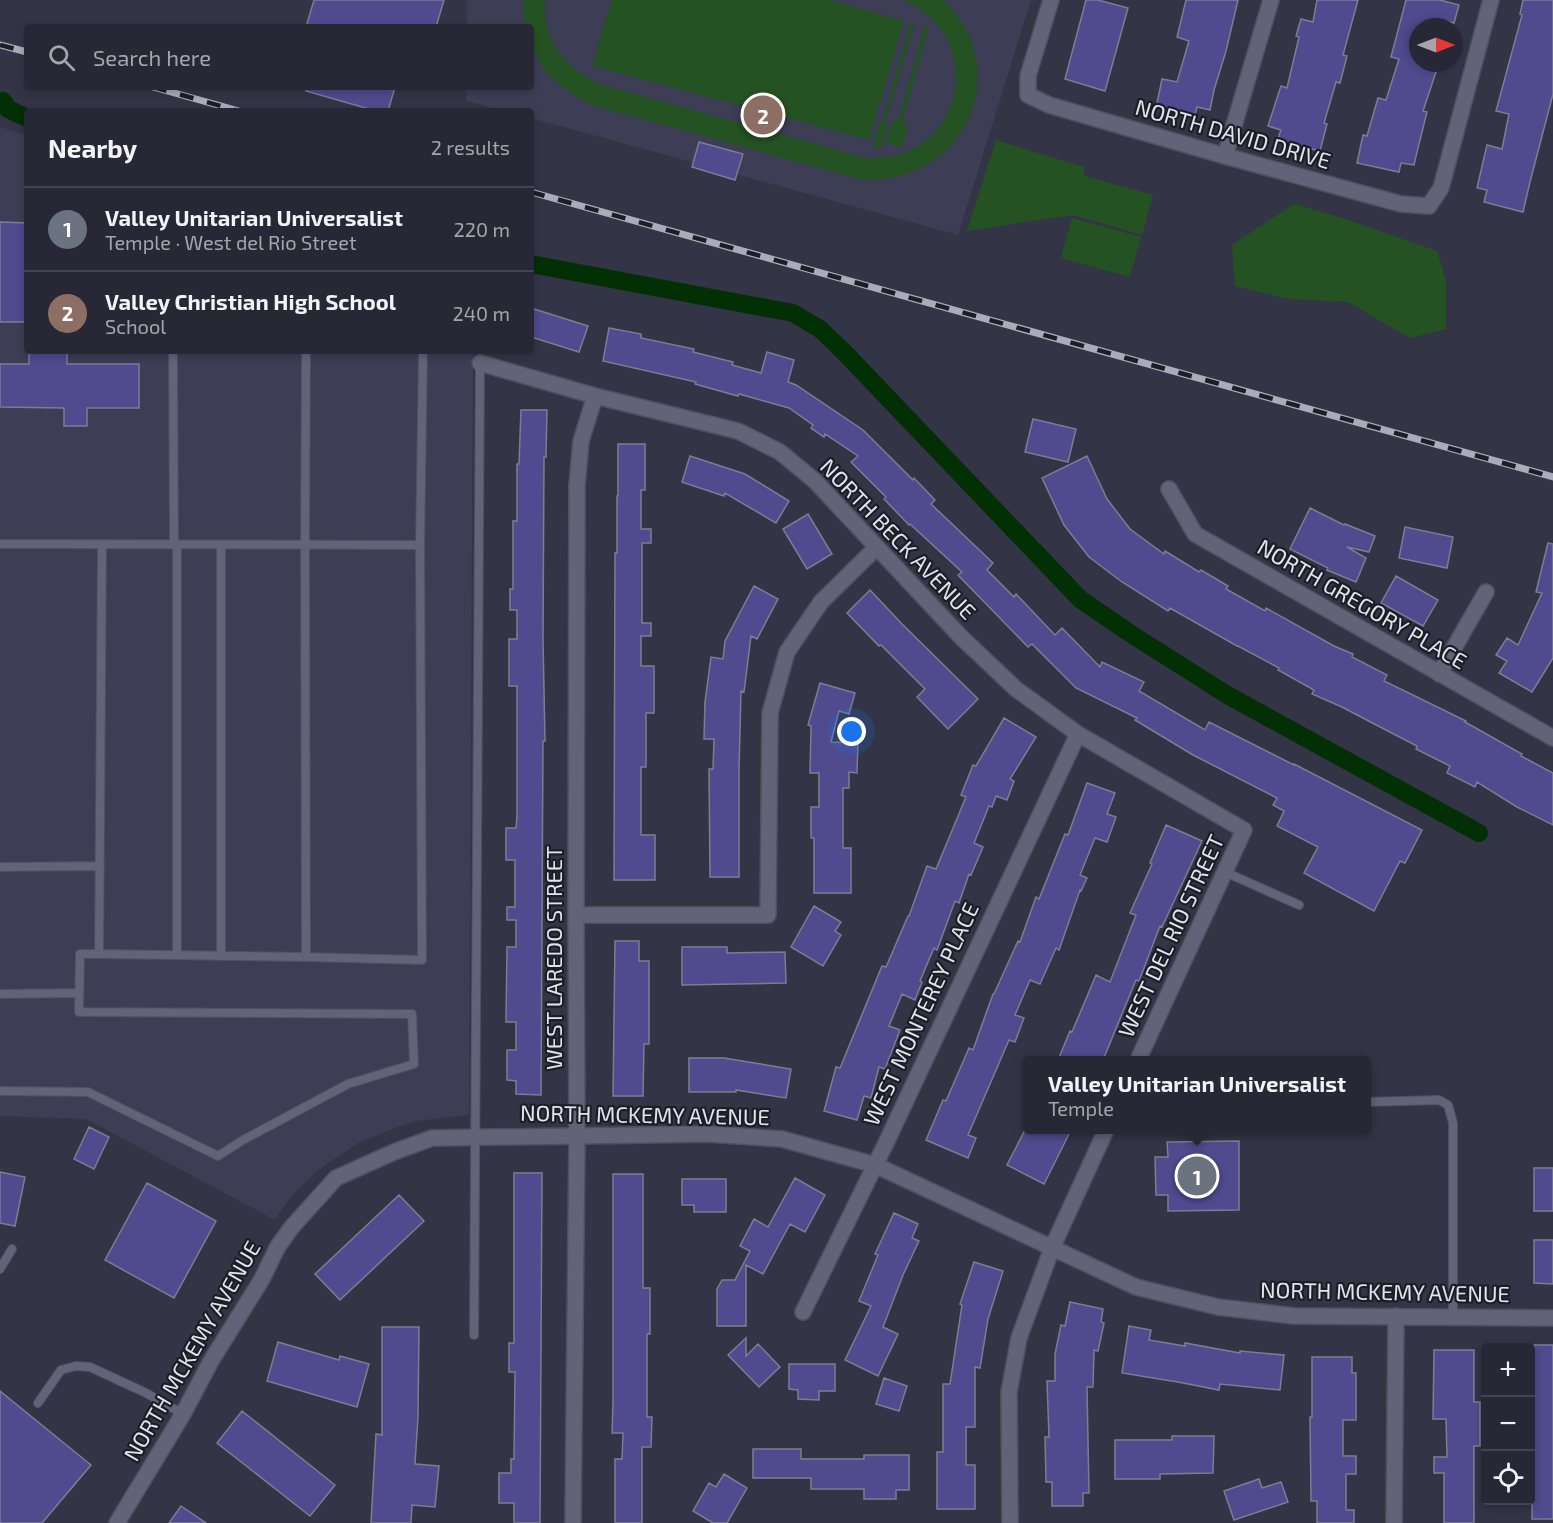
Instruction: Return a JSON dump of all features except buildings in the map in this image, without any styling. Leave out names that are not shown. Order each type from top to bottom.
[{"type":"street","name":"NORTH DAVID DRIVE","points":[[1051,0],[1028,76],[1028,95],[1049,105],[1225,156],[1401,204],[1429,206],[1441,188],[1491,0]]},
{"type":"street","points":[[1225,156],[1271,0]]},
{"type":"street","name":"NORTH BECK AVENUE","points":[[480,363],[595,396],[738,431],[780,452],[815,481],[961,637],[1016,689],[1077,734],[1244,830]]},
{"type":"street","name":"WEST LAREDO STREET","points":[[573,1523],[578,1135],[577,485],[581,441],[595,396]]},
{"type":"street","name":"NORTH GREGORY PLACE","points":[[1168,489],[1195,534],[1553,738]]},
{"type":"street","points":[[576,915],[768,915],[770,713],[787,652],[822,602],[877,547]]},
{"type":"street","points":[[1439,674],[1486,592]]},
{"type":"street","name":"WEST MONTEREY PLACE","points":[[803,1312],[875,1165],[1077,734]]},
{"type":"street","name":"WEST DEL RIO STREET","points":[[1140,1056],[1244,830]]},
{"type":"street","name":"NORTH MCKEMY AVENUE","points":[[117,1523],[183,1414],[211,1361],[262,1279],[277,1248],[291,1228],[336,1178],[432,1138],[708,1134],[782,1139],[875,1165],[1136,1287],[1218,1307],[1294,1316],[1553,1318]]},
{"type":"street","points":[[1010,1523],[1009,1392],[1019,1338],[1052,1248],[1104,1134]]},
{"type":"street","points":[[1394,1523],[1396,1316]]},
{"type":"lane","points":[[173,354],[177,955]]},
{"type":"lane","points":[[306,354],[306,957]]},
{"type":"lane","points":[[0,1091],[88,1092],[218,1156],[243,1140],[348,1084],[414,1064],[412,1014],[79,1012],[79,993],[80,954],[422,960],[420,545],[423,354]]},
{"type":"lane","points":[[474,1335],[480,363]]},
{"type":"lane","points":[[0,544],[420,545]]},
{"type":"lane","points":[[99,954],[102,544]]},
{"type":"lane","points":[[221,545],[221,956]]},
{"type":"lane","points":[[0,867],[100,866]]},
{"type":"lane","points":[[1225,872],[1299,905]]},
{"type":"lane","points":[[0,994],[79,993]]},
{"type":"lane","points":[[1371,1102],[1432,1099],[1448,1105],[1453,1123],[1453,1316]]},
{"type":"lane","points":[[0,1269],[12,1249]]},
{"type":"lane","points":[[38,1403],[61,1370],[76,1366],[90,1367],[146,1393],[183,1414]]},
{"type":"shaded area","points":[[467,0],[1031,0],[958,235],[534,119],[534,108],[493,108],[466,101],[466,90],[534,90],[534,24],[467,24]]},
{"type":"shaded area","points":[[0,127],[24,134],[24,354],[473,354],[469,1115],[416,1121],[358,1143],[318,1170],[292,1195],[275,1220],[86,1119],[0,1116]]},
{"type":"green space","points":[[523,0],[545,0],[548,28],[558,51],[576,69],[599,84],[866,158],[874,158],[898,155],[920,145],[938,128],[947,114],[956,84],[956,68],[952,52],[937,24],[921,10],[903,0],[944,0],[965,27],[971,39],[978,73],[975,99],[966,123],[952,144],[933,161],[911,173],[885,179],[858,179],[591,105],[576,97],[549,76],[534,52],[534,24],[525,24]]},
{"type":"green space","points":[[612,0],[830,0],[904,21],[869,140],[592,66]]},
{"type":"green space","points":[[910,23],[914,24],[885,124],[888,125],[881,149],[873,147],[879,123],[882,123]]},
{"type":"green space","points":[[925,25],[929,26],[903,120],[908,128],[902,148],[886,142],[891,124],[899,118]]},
{"type":"green space","points":[[996,140],[1084,167],[1084,176],[1153,195],[1142,235],[1073,215],[967,231]]},
{"type":"green space","points":[[1294,204],[1437,251],[1446,281],[1446,329],[1410,338],[1348,302],[1289,299],[1235,286],[1232,245]]},
{"type":"green space","points":[[1072,218],[1141,237],[1130,277],[1061,258]]},
{"type":"waterway","points":[[3,101],[8,109],[24,117]]},
{"type":"waterway","points":[[534,265],[793,313],[820,329],[1080,599],[1229,696],[1479,833]]},
{"type":"railway","points":[[0,45],[24,51]]},
{"type":"railway","points":[[164,90],[228,108]]},
{"type":"railway","points":[[534,193],[1553,477]]},
{"type":"place","name":"Valley Christian High School","points":[[763,115]]},
{"type":"place","name":"Valley Unitarian Universalist","points":[[1197,1176]]}]
